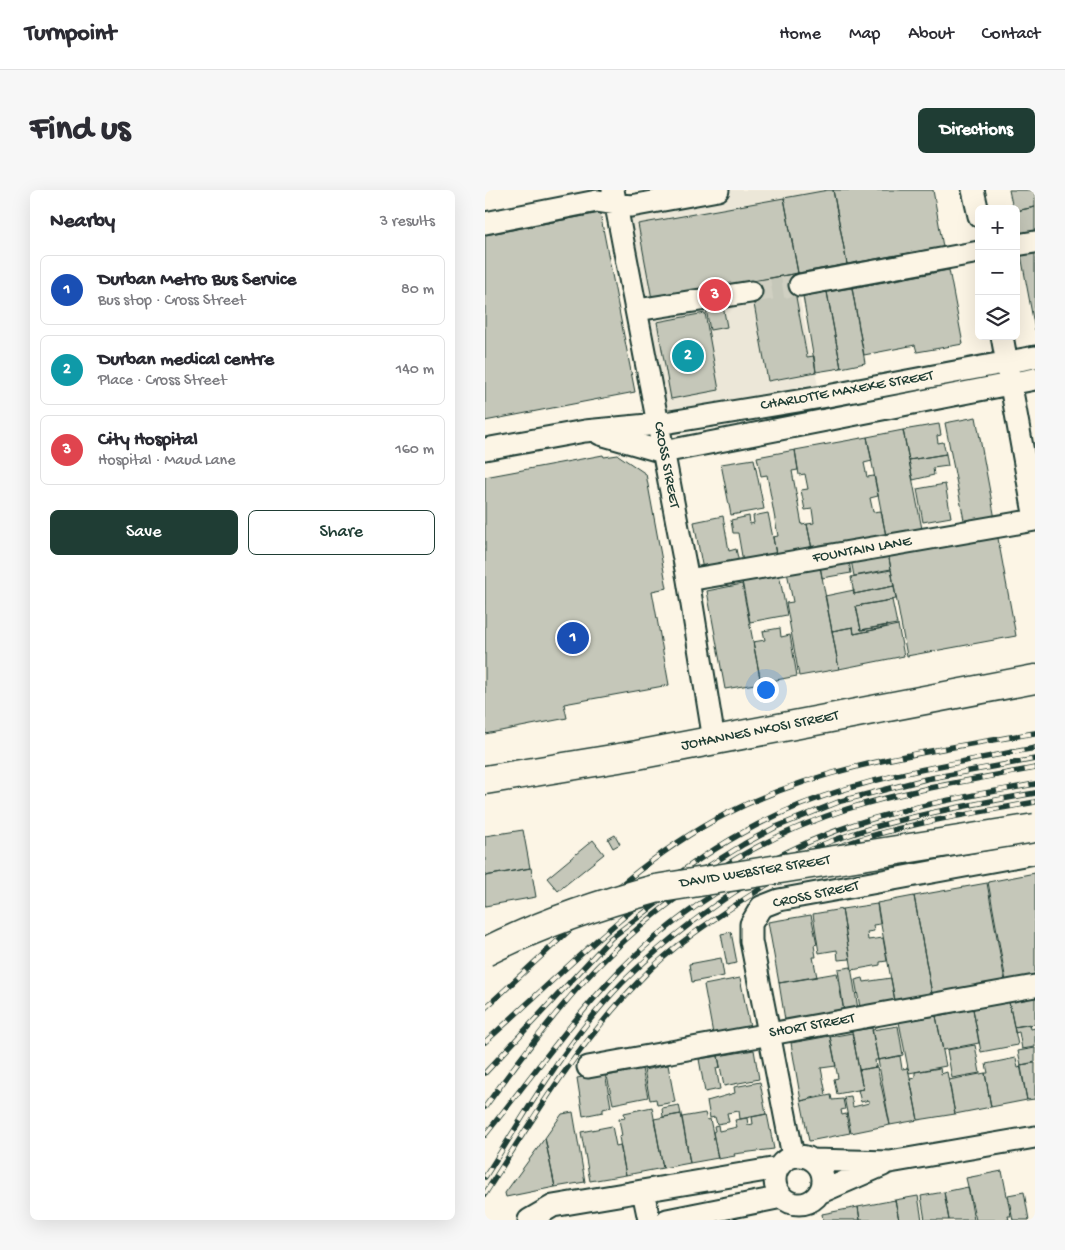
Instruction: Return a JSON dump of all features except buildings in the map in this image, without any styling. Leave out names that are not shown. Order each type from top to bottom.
[{"type":"highway","name":"JOHANNES NKOSI STREET","points":[[485,780],[714,740],[1035,679]]},
{"type":"highway","name":"DAVID WEBSTER STREET","points":[[485,952],[557,919],[655,889],[1035,828]]},
{"type":"street","points":[[485,223],[585,196],[597,201],[615,197],[631,206],[718,190]]},
{"type":"street","points":[[973,190],[976,205]]},
{"type":"street","name":"CROSS STREET","points":[[615,197],[688,580],[714,740]]},
{"type":"street","points":[[1020,244],[1035,242]]},
{"type":"street","points":[[800,285],[975,253]]},
{"type":"street","points":[[637,310],[751,292]]},
{"type":"street","points":[[1003,340],[1035,519]]},
{"type":"street","name":"CHARLOTTE MAXEKE STREET","points":[[485,449],[585,430],[658,424],[1035,357]]},
{"type":"street","name":"CHARLOTTE MAXEKE STREET","points":[[663,452],[1035,379]]},
{"type":"street","points":[[829,395],[835,418]]},
{"type":"street","points":[[585,430],[614,436],[663,452]]},
{"type":"street","name":"FOUNTAIN LANE","points":[[688,580],[1035,519]]},
{"type":"street","name":"CROSS STREET","points":[[795,1161],[751,941],[751,924],[761,907],[779,900],[1035,854]]},
{"type":"street","name":"SHORT STREET","points":[[588,1067],[1035,986]]},
{"type":"street","points":[[540,1216],[643,1191],[795,1161],[890,1162],[1035,1137]]},
{"type":"street","points":[[795,1161],[822,1171],[823,1185],[821,1192]]},
{"type":"street","points":[[795,1161],[775,1183],[795,1207]]},
{"type":"street","points":[[667,1220],[795,1207],[812,1201],[821,1192],[890,1162]]},
{"type":"street","points":[[643,1191],[649,1220]]},
{"type":"shaded area","points":[[707,190],[825,190],[839,274],[796,281],[820,395],[656,423],[614,202]]},
{"type":"tunnel","points":[[751,292],[800,285]]},
{"type":"railway","points":[[485,1008],[570,929],[629,878],[692,833],[726,814],[800,783],[838,772],[956,746],[1035,733]]},
{"type":"railway","points":[[485,1042],[632,910],[671,879],[712,851],[754,826],[800,805],[857,786],[916,771],[1035,748]]},
{"type":"railway","points":[[485,1073],[611,938],[694,875],[744,844],[776,827],[841,801],[926,779],[1035,759]]},
{"type":"railway","points":[[485,1107],[557,1012],[610,954],[671,902],[739,857],[774,838],[810,822],[870,802],[964,781],[1035,768]]},
{"type":"railway","points":[[485,1135],[567,1031],[619,971],[672,924],[733,882],[799,846],[865,821],[928,804],[1035,784]]},
{"type":"railway","points":[[485,1177],[566,1052],[602,1005],[648,958],[718,903],[785,862],[840,838],[912,817],[1035,793]]},
{"type":"railway","points":[[485,1194],[538,1110],[576,1056],[617,1004],[665,956],[707,924],[784,874],[831,850],[866,837],[914,825],[1035,802]]},
{"type":"place","name":"City Hospital","points":[[715,295]]},
{"type":"place","name":"Durban medical centre","points":[[688,356]]},
{"type":"place","name":"Durban Metro Bus Service","points":[[573,638]]}]
